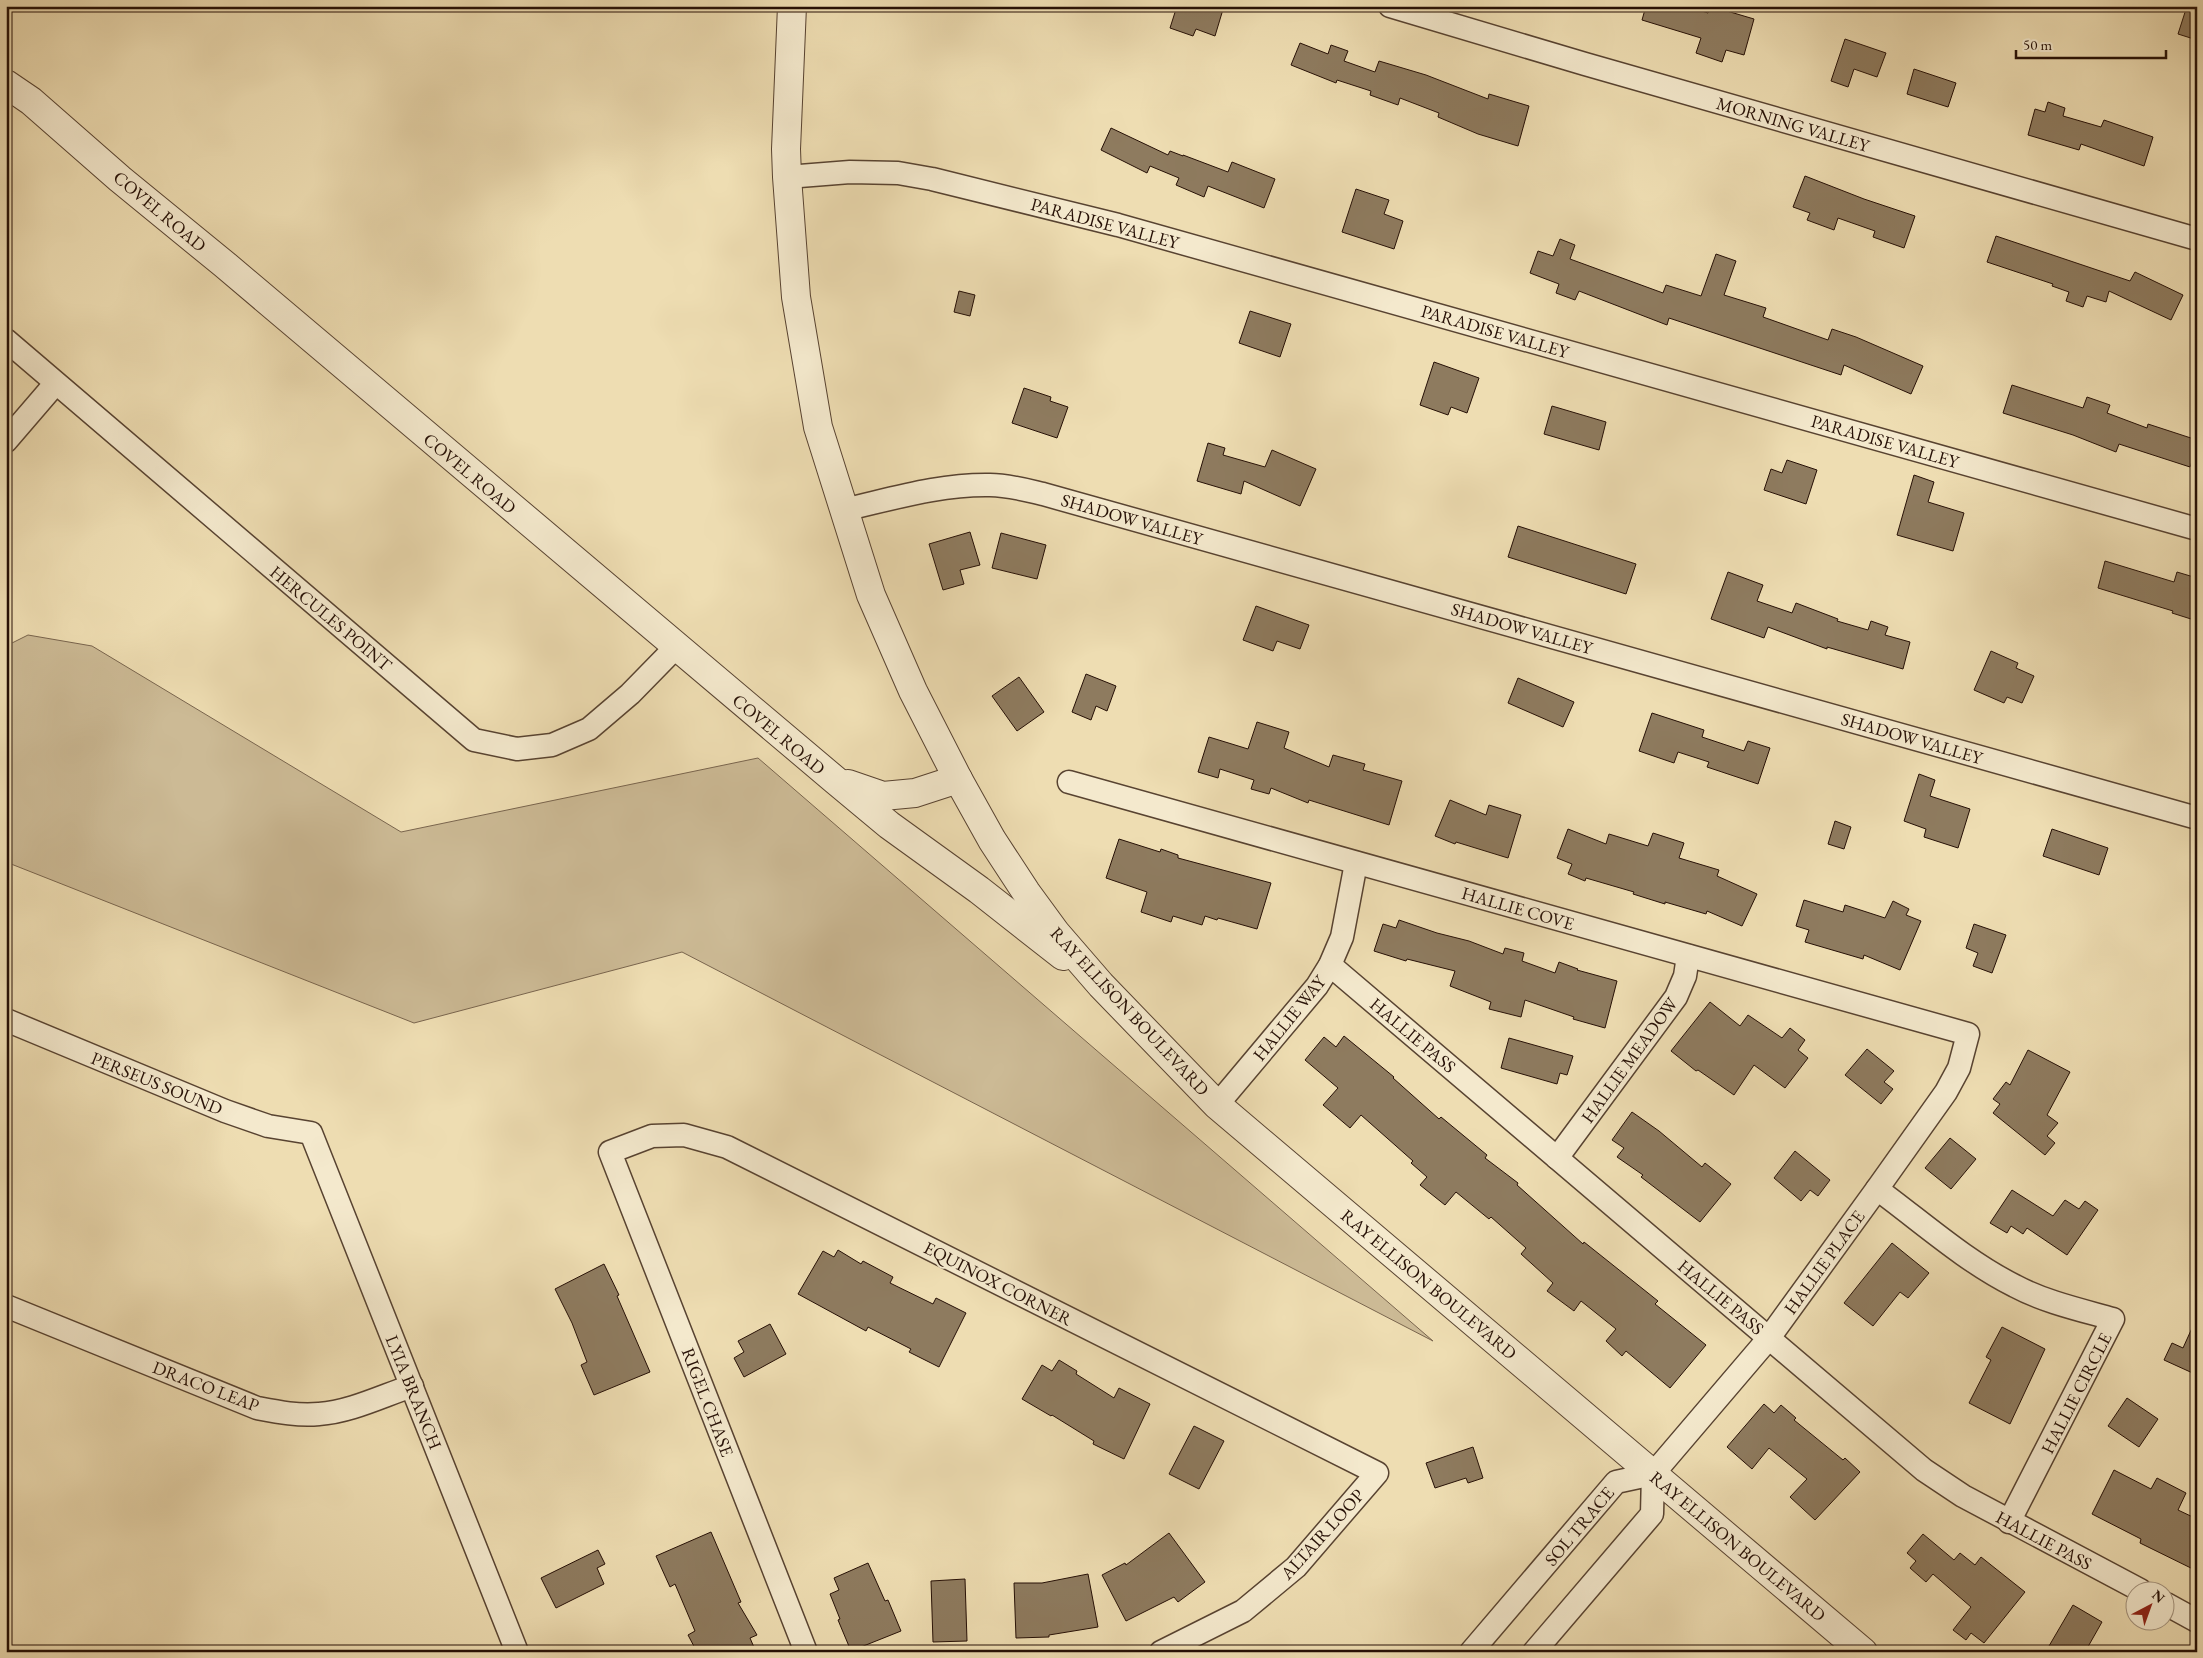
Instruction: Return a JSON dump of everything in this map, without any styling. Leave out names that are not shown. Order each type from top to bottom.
[{"type":"street","name":"RAY ELLISON BOULEVARD","points":[[792,6],[786,149],[787,177],[796,298],[818,427],[871,595],[913,692],[958,780],[992,840],[1056,933],[1101,985],[1217,1105],[1863,1652]]},
{"type":"street","name":"MORNING VALLEY","points":[[1390,6],[1594,67],[2197,239]]},
{"type":"street","name":"COVEL ROAD","points":[[6,84],[31,101],[120,179],[224,264],[835,780],[883,796],[915,793],[958,780]]},
{"type":"street","name":"PARADISE VALLEY","points":[[787,177],[850,172],[898,173],[997,195],[1128,228],[2197,528]]},
{"type":"street","name":"HERCULES POINT","points":[[6,340],[55,384],[474,740],[517,749],[552,745],[589,729],[630,694],[676,647]]},
{"type":"street","points":[[6,441],[55,384]]},
{"type":"street","name":"SHADOW VALLEY","points":[[843,510],[928,490],[960,486],[992,485],[1043,494],[2197,818]]},
{"type":"street","points":[[835,780],[889,825],[979,890],[1101,985]]},
{"type":"street","name":"HALLIE COVE","points":[[1069,782],[1968,1034]]},
{"type":"street","name":"HALLIE WAY","points":[[1217,1105],[1317,986],[1330,964],[1342,937],[1356,863]]},
{"type":"street","name":"HALLIE MEADOW","points":[[1557,1158],[1676,997],[1684,976],[1688,956]]},
{"type":"street","name":"HALLIE PASS","points":[[1330,964],[1924,1470],[1963,1496],[2009,1522],[2126,1583]]},
{"type":"street","name":"PERSEUS SOUND","points":[[6,1020],[225,1111],[268,1126],[311,1133]]},
{"type":"street","name":"HALLIE PLACE","points":[[1653,1474],[1769,1338],[1877,1189],[1946,1092],[1959,1068],[1968,1034]]},
{"type":"street","name":"LYIA BRANCH","points":[[311,1133],[517,1652]]},
{"type":"street","name":"EQUINOX CORNER","points":[[610,1152],[652,1136],[684,1135],[727,1148],[1377,1473]]},
{"type":"street","name":"RIGEL CHASE","points":[[610,1152],[806,1652]]},
{"type":"street","name":"HALLIE CIRCLE","points":[[1877,1189],[1980,1266],[2016,1287],[2056,1302],[2113,1319],[2009,1522]]},
{"type":"street","name":"DRACO LEAP","points":[[6,1306],[257,1408],[288,1414],[320,1414],[349,1408],[412,1386]]},
{"type":"street","name":"ALTAIR LOOP","points":[[1161,1652],[1191,1646],[1243,1611],[1296,1567],[1377,1473]]},
{"type":"street","points":[[1534,1652],[1652,1514],[1653,1474]]},
{"type":"street","name":"SOL TRACE","points":[[1471,1652],[1616,1482],[1653,1474]]},
{"type":"street","points":[[2176,1609],[2197,1621]]},
{"type":"shaded area","points":[[28,635],[92,646],[401,832],[758,758],[1433,1341],[682,952],[414,1023],[6,862],[6,646]]},
{"type":"building","points":[[1177,6],[1224,6],[1215,36],[1196,29],[1193,36],[1170,28]]},
{"type":"building","points":[[1646,6],[1686,6],[1708,13],[1710,6],[1754,19],[1744,55],[1726,50],[1722,62],[1696,53],[1701,38],[1642,20]]},
{"type":"building","points":[[2187,6],[2197,6],[2197,40],[2178,34]]},
{"type":"building","points":[[1845,39],[1886,53],[1877,77],[1854,69],[1848,87],[1831,81]]},
{"type":"building","points":[[1300,43],[1328,54],[1331,45],[1348,51],[1344,61],[1375,72],[1379,61],[1426,75],[1488,99],[1489,94],[1529,106],[1518,146],[1478,134],[1438,117],[1439,113],[1400,98],[1398,105],[1370,95],[1371,91],[1337,80],[1336,83],[1291,65]]},
{"type":"building","points":[[1914,69],[1956,83],[1948,107],[1907,94]]},
{"type":"building","points":[[2048,102],[2065,108],[2063,116],[2101,127],[2104,120],[2153,137],[2144,166],[2081,144],[2079,150],[2028,135],[2035,109],[2045,112]]},
{"type":"building","points":[[1111,128],[1168,155],[1170,151],[1228,172],[1232,162],[1275,179],[1264,208],[1208,186],[1204,197],[1176,185],[1179,178],[1150,166],[1147,173],[1101,150]]},
{"type":"building","points":[[1805,176],[1915,216],[1904,248],[1873,237],[1875,231],[1838,218],[1834,230],[1807,220],[1810,213],[1793,207]]},
{"type":"building","points":[[1356,189],[1389,200],[1384,214],[1403,221],[1394,249],[1342,232]]},
{"type":"building","points":[[1996,236],[2130,281],[2135,272],[2183,295],[2171,320],[2109,291],[2106,302],[2087,296],[2083,307],[2066,301],[2069,292],[2052,286],[2053,284],[1987,262]]},
{"type":"building","points":[[1560,239],[1575,245],[1570,259],[1663,293],[1666,285],[1701,296],[1716,254],[1736,261],[1724,295],[1766,308],[1763,317],[1828,340],[1832,329],[1856,337],[1923,366],[1911,394],[1844,365],[1841,375],[1669,318],[1667,325],[1579,291],[1575,300],[1556,293],[1559,284],[1530,273],[1538,251],[1553,256]]},
{"type":"building","points":[[959,291],[975,295],[970,316],[954,312]]},
{"type":"building","points":[[1250,311],[1291,324],[1280,357],[1239,343]]},
{"type":"building","points":[[1434,362],[1479,378],[1467,413],[1451,407],[1448,415],[1420,405]]},
{"type":"building","points":[[2012,385],[2083,408],[2087,397],[2110,405],[2107,413],[2147,428],[2148,424],[2197,440],[2197,447],[2190,467],[2119,444],[2116,452],[2073,435],[2003,413]]},
{"type":"building","points":[[1024,388],[1051,397],[1050,401],[1068,407],[1057,438],[1012,423]]},
{"type":"building","points":[[1552,406],[1606,422],[1599,450],[1544,434]]},
{"type":"building","points":[[1208,443],[1225,448],[1223,455],[1265,467],[1272,450],[1316,469],[1300,506],[1244,481],[1241,494],[1197,481]]},
{"type":"building","points":[[1787,460],[1817,470],[1806,504],[1764,490],[1771,469],[1782,473]]},
{"type":"building","points":[[1914,475],[1934,482],[1928,502],[1964,513],[1953,551],[1897,535]]},
{"type":"building","points":[[1518,526],[1636,564],[1626,594],[1508,557]]},
{"type":"building","points":[[970,532],[980,565],[960,570],[964,584],[943,590],[929,544]]},
{"type":"building","points":[[1001,533],[1046,545],[1037,579],[992,568]]},
{"type":"building","points":[[2105,561],[2174,582],[2177,572],[2197,578],[2197,600],[2191,619],[2172,613],[2173,611],[2098,588]]},
{"type":"building","points":[[1728,572],[1763,585],[1757,601],[1792,613],[1796,603],[1838,619],[1837,621],[1868,630],[1871,621],[1888,627],[1885,635],[1910,642],[1903,669],[1827,647],[1827,649],[1768,627],[1764,638],[1711,619]]},
{"type":"building","points":[[1256,606],[1309,625],[1300,649],[1277,641],[1273,651],[1243,640]]},
{"type":"building","points":[[1991,651],[2018,663],[2016,668],[2034,676],[2022,703],[2007,697],[2004,703],[1974,690]]},
{"type":"building","points":[[1086,674],[1116,686],[1107,711],[1096,706],[1091,720],[1072,712]]},
{"type":"building","points":[[1019,677],[1044,712],[1017,731],[992,696]]},
{"type":"building","points":[[1518,678],[1574,702],[1563,727],[1508,703]]},
{"type":"building","points":[[1652,713],[1704,730],[1702,737],[1744,751],[1748,741],[1770,748],[1758,784],[1707,767],[1709,762],[1678,752],[1674,763],[1639,751]]},
{"type":"building","points":[[1257,722],[1289,732],[1284,748],[1329,767],[1333,755],[1365,764],[1363,770],[1402,781],[1389,825],[1309,800],[1308,803],[1271,788],[1269,794],[1251,789],[1254,780],[1220,769],[1218,778],[1198,772],[1209,737],[1248,749]]},
{"type":"building","points":[[1919,774],[1935,780],[1930,796],[1970,809],[1958,848],[1924,837],[1926,829],[1904,821]]},
{"type":"building","points":[[1450,800],[1486,815],[1489,805],[1521,815],[1508,858],[1456,842],[1455,844],[1435,836]]},
{"type":"building","points":[[1835,821],[1851,827],[1844,849],[1828,844]]},
{"type":"building","points":[[1568,829],[1606,844],[1609,834],[1648,846],[1653,833],[1684,843],[1679,858],[1719,870],[1717,876],[1757,894],[1742,926],[1707,911],[1706,914],[1665,902],[1665,904],[1633,894],[1634,892],[1586,878],[1585,881],[1568,874],[1572,864],[1557,858]]},
{"type":"building","points":[[2052,829],[2108,848],[2099,875],[2043,856]]},
{"type":"building","points":[[1119,839],[1160,852],[1161,849],[1178,855],[1178,858],[1271,883],[1257,929],[1205,916],[1202,925],[1173,916],[1171,922],[1141,912],[1147,892],[1106,878]]},
{"type":"building","points":[[1804,900],[1843,912],[1845,905],[1885,918],[1893,901],[1909,909],[1906,915],[1921,921],[1900,970],[1864,955],[1863,959],[1805,942],[1809,930],[1796,926]]},
{"type":"building","points":[[1399,920],[1437,933],[1469,941],[1503,954],[1505,948],[1524,953],[1522,961],[1555,973],[1559,962],[1577,970],[1617,981],[1605,1028],[1573,1019],[1574,1017],[1525,1000],[1521,1017],[1489,1009],[1491,1002],[1450,986],[1455,971],[1407,959],[1406,961],[1374,951],[1383,924],[1396,928]]},
{"type":"building","points":[[1974,924],[2006,935],[1992,973],[1973,966],[1978,953],[1966,948]]},
{"type":"building","points":[[1710,1002],[1740,1026],[1748,1015],[1782,1038],[1790,1028],[1805,1040],[1798,1050],[1808,1058],[1785,1088],[1754,1065],[1734,1095],[1698,1070],[1696,1071],[1671,1051]]},
{"type":"building","points":[[1344,1036],[1394,1077],[1439,1119],[1441,1117],[1487,1155],[1485,1158],[1518,1183],[1517,1185],[1583,1244],[1584,1242],[1658,1301],[1655,1304],[1706,1345],[1670,1388],[1626,1351],[1622,1356],[1606,1341],[1616,1329],[1581,1301],[1574,1311],[1547,1291],[1553,1283],[1521,1254],[1526,1248],[1491,1217],[1489,1219],[1456,1192],[1445,1205],[1420,1185],[1427,1177],[1411,1163],[1413,1161],[1361,1115],[1350,1128],[1323,1105],[1338,1088],[1305,1060],[1324,1037],[1336,1047]]},
{"type":"building","points":[[1509,1038],[1573,1056],[1567,1075],[1560,1073],[1557,1084],[1501,1068]]},
{"type":"building","points":[[1867,1049],[1894,1071],[1884,1082],[1893,1089],[1881,1104],[1845,1075]]},
{"type":"building","points":[[2028,1050],[2070,1072],[2047,1115],[2058,1123],[2047,1136],[2055,1143],[2045,1155],[1993,1113],[2000,1104],[1993,1099],[2006,1082],[2010,1085]]},
{"type":"building","points":[[1632,1112],[1659,1131],[1702,1167],[1705,1163],[1731,1184],[1700,1222],[1641,1177],[1643,1175],[1617,1157],[1624,1148],[1612,1140]]},
{"type":"building","points":[[1950,1138],[1976,1159],[1951,1189],[1925,1168]]},
{"type":"building","points":[[1795,1151],[1830,1180],[1818,1196],[1810,1190],[1801,1201],[1774,1178]]},
{"type":"building","points":[[2012,1190],[2053,1216],[2065,1200],[2079,1209],[2085,1201],[2098,1210],[2067,1255],[2027,1228],[2023,1234],[2011,1226],[2007,1233],[1990,1223]]},
{"type":"building","points":[[1892,1243],[1929,1273],[1908,1298],[1900,1292],[1873,1326],[1844,1303]]},
{"type":"building","points":[[838,1250],[861,1264],[863,1261],[893,1277],[890,1283],[933,1304],[936,1298],[966,1313],[939,1367],[909,1352],[911,1349],[868,1327],[866,1331],[798,1294],[823,1251],[834,1257]]},
{"type":"building","points":[[604,1264],[619,1295],[617,1296],[650,1372],[594,1395],[581,1365],[587,1362],[572,1323],[555,1289]]},
{"type":"building","points":[[2197,1317],[2197,1375],[2164,1360],[2172,1343],[2183,1348]]},
{"type":"building","points":[[770,1324],[786,1354],[744,1377],[734,1358],[744,1352],[738,1341]]},
{"type":"building","points":[[2002,1327],[2045,1349],[2010,1424],[1969,1403],[1991,1360],[1986,1357]]},
{"type":"building","points":[[1059,1360],[1077,1371],[1076,1374],[1114,1398],[1119,1388],[1150,1404],[1124,1459],[1093,1444],[1094,1441],[1022,1399],[1042,1365],[1052,1371]]},
{"type":"building","points":[[2127,1398],[2158,1419],[2139,1447],[2108,1426]]},
{"type":"building","points":[[1764,1404],[1774,1413],[1781,1405],[1796,1418],[1794,1420],[1843,1460],[1845,1458],[1860,1472],[1815,1520],[1790,1497],[1807,1479],[1769,1448],[1752,1469],[1727,1447]]},
{"type":"building","points":[[1194,1426],[1224,1441],[1199,1489],[1169,1474]]},
{"type":"building","points":[[1473,1447],[1483,1478],[1468,1483],[1466,1478],[1435,1488],[1426,1463]]},
{"type":"building","points":[[2114,1470],[2151,1489],[2157,1478],[2186,1493],[2178,1510],[2197,1519],[2197,1571],[2140,1543],[2141,1539],[2092,1514]]},
{"type":"building","points":[[711,1532],[741,1602],[738,1603],[757,1635],[750,1638],[756,1652],[697,1652],[688,1635],[695,1631],[675,1584],[670,1587],[656,1556]]},
{"type":"building","points":[[1169,1533],[1205,1582],[1178,1602],[1174,1597],[1126,1621],[1102,1575],[1125,1563],[1126,1565]]},
{"type":"building","points":[[1923,1534],[1954,1560],[1960,1553],[1975,1565],[1981,1557],[2025,1592],[1984,1643],[1971,1633],[1966,1640],[1953,1630],[1971,1607],[1933,1574],[1926,1582],[1910,1568],[1916,1561],[1907,1553]]},
{"type":"building","points":[[598,1550],[605,1564],[597,1568],[604,1584],[556,1608],[541,1578]]},
{"type":"building","points":[[868,1563],[885,1601],[888,1600],[901,1631],[851,1651],[830,1594],[839,1590],[834,1578]]},
{"type":"building","points":[[1088,1574],[1098,1627],[1049,1635],[1049,1637],[1016,1638],[1014,1583],[1042,1583]]},
{"type":"building","points":[[965,1579],[967,1641],[933,1642],[931,1581]]},
{"type":"building","points":[[2073,1605],[2102,1622],[2085,1652],[2059,1652],[2049,1646]]}]
